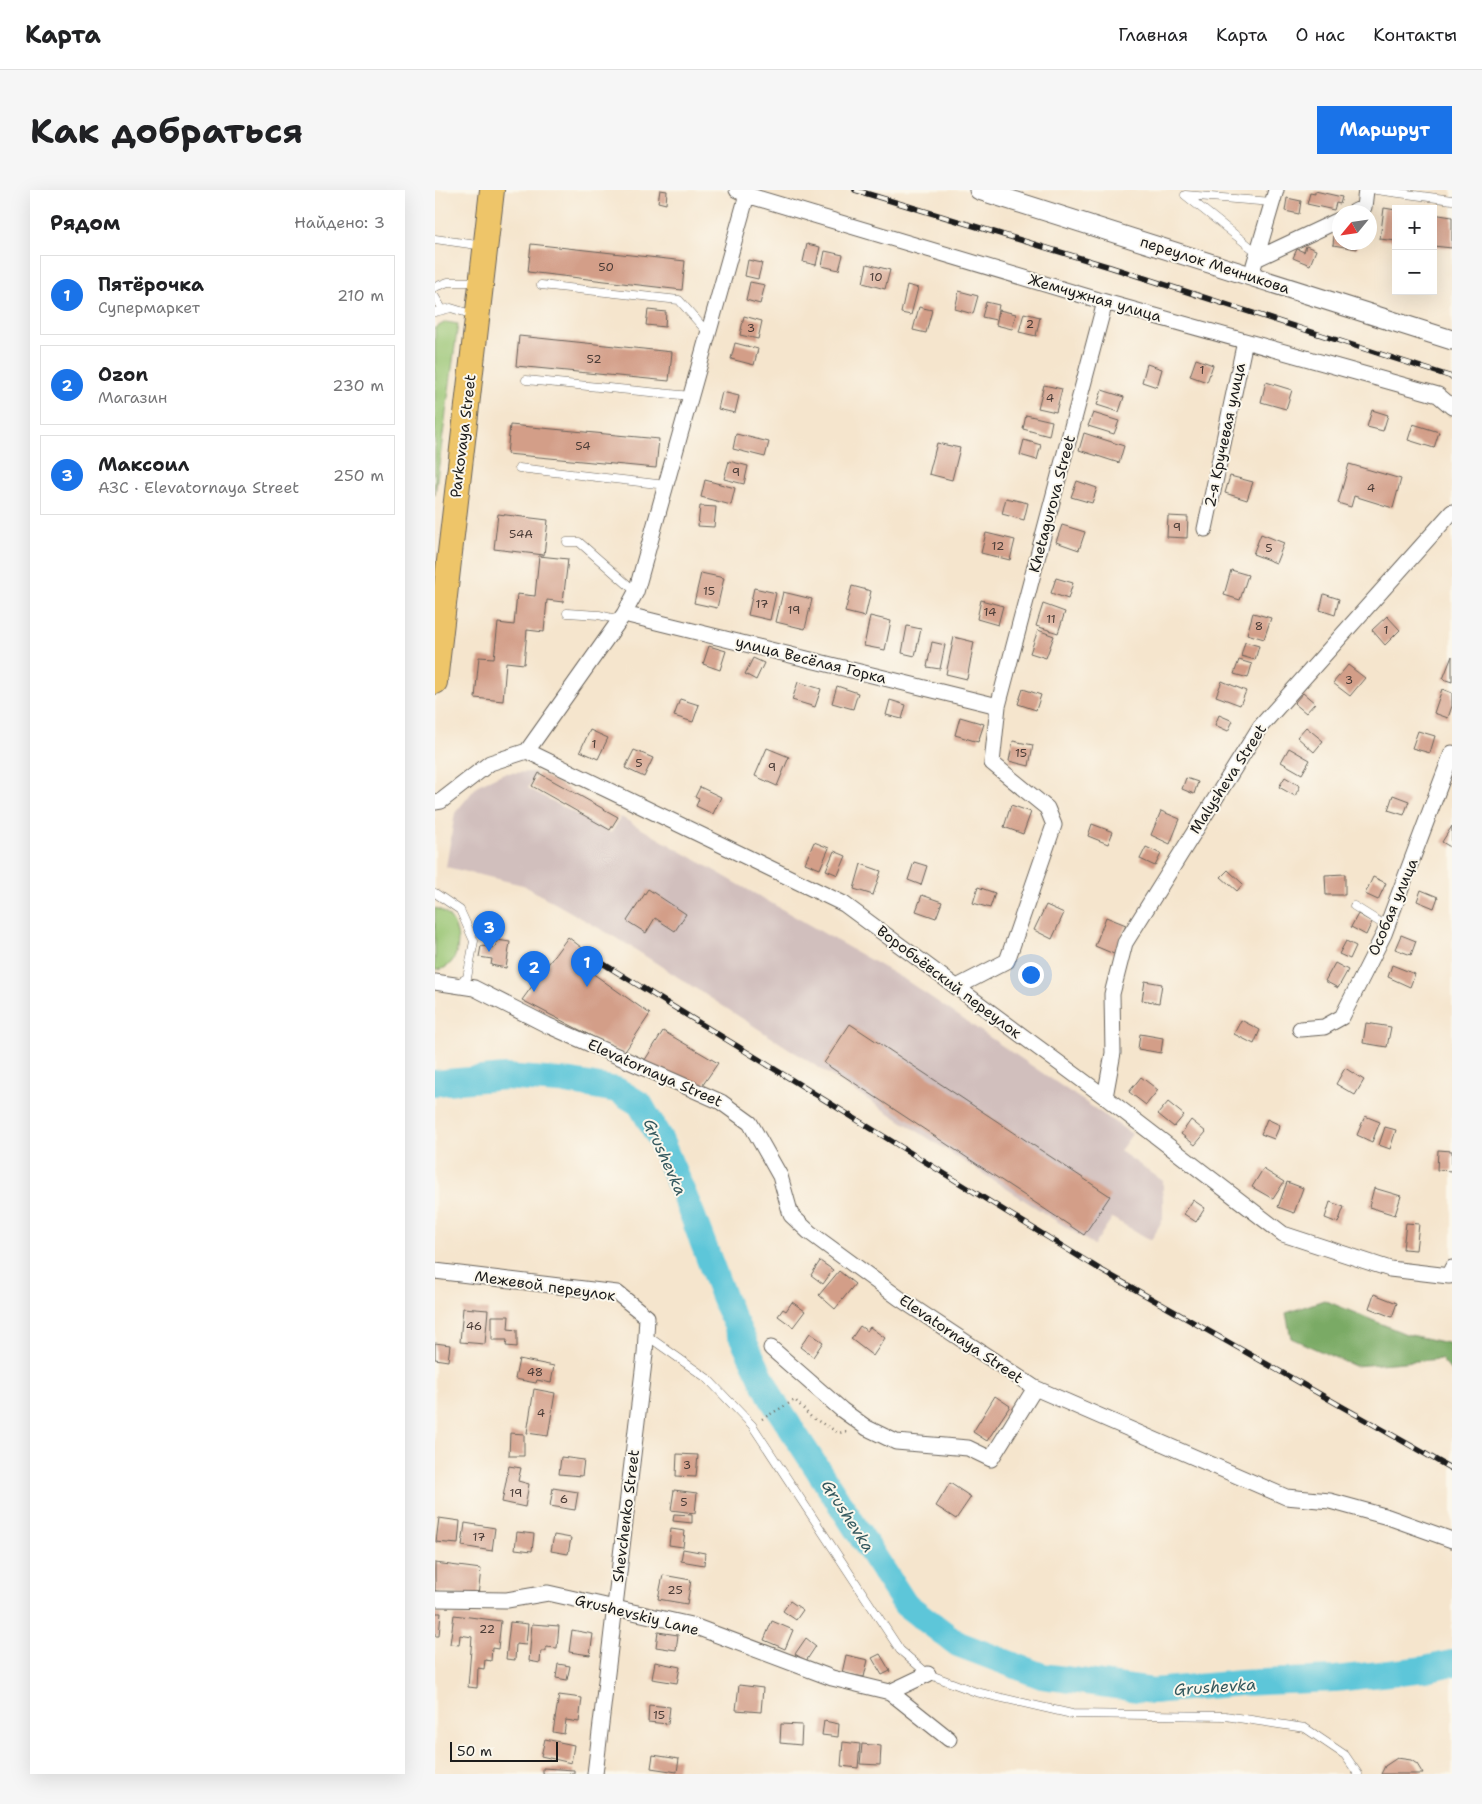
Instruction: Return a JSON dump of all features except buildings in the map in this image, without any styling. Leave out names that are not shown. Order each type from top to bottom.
[{"type":"main road","name":"Parkovaya Street","points":[[435,682],[438,618],[492,190]]},
{"type":"street","name":"переулок Мечникова","points":[[979,190],[1255,263],[1452,340]]},
{"type":"street","points":[[1364,205],[1366,190]]},
{"type":"street","points":[[435,802],[441,801],[490,763],[527,751],[622,617],[636,592],[708,332],[742,192]]},
{"type":"street","name":"Жемчужная улица","points":[[742,192],[1105,302],[1438,395],[1452,407]]},
{"type":"street","points":[[1255,263],[1274,196]]},
{"type":"street","points":[[1255,263],[1332,224]]},
{"type":"street","name":"Khetagurova Street","points":[[957,987],[1007,961],[1054,825],[1047,808],[992,763],[998,706],[1105,302]]},
{"type":"street","name":"2-я Кручевая улица","points":[[1205,529],[1245,341]]},
{"type":"street","name":"Malysheva Street","points":[[1105,1097],[1113,1053],[1113,994],[1125,943],[1261,727],[1452,512]]},
{"type":"street","name":"улица Весёлая Горка","points":[[622,617],[998,706]]},
{"type":"street","name":"Воробьёвский переулок","points":[[527,751],[844,904],[1105,1097],[1283,1234],[1390,1269],[1451,1272]]},
{"type":"street","name":"Особая улица","points":[[1300,1030],[1324,1027],[1342,1017],[1387,926],[1452,753]]},
{"type":"street","name":"Elevatornaya Street","points":[[435,982],[474,988],[547,1025],[721,1102],[750,1124],[780,1176],[791,1214],[809,1232],[899,1298],[1035,1388],[1286,1497],[1330,1501],[1388,1517],[1452,1540]]},
{"type":"street","name":"Межевой переулок","points":[[435,1270],[617,1293],[647,1317]]},
{"type":"street","name":"Shevchenko Street","points":[[595,1774],[647,1317]]},
{"type":"street","name":"Elevatornaya Street","points":[[771,1348],[842,1410],[867,1428],[896,1442],[968,1448],[991,1460],[1035,1388]]},
{"type":"street","name":"Grushevskiy Lane","points":[[435,1599],[507,1600],[548,1593],[691,1626],[832,1678],[890,1692],[949,1739]]},
{"type":"street","points":[[890,1692],[928,1674]]},
{"type":"lane","points":[[1376,190],[1452,200]]},
{"type":"lane","points":[[1255,263],[1185,195],[1274,196]]},
{"type":"lane","points":[[435,239],[485,246]]},
{"type":"lane","points":[[435,287],[448,282],[481,282]]},
{"type":"lane","points":[[541,286],[679,300],[708,332]]},
{"type":"lane","points":[[435,298],[438,310],[451,308],[477,316]]},
{"type":"lane","points":[[525,380],[691,396]]},
{"type":"lane","points":[[519,468],[666,485]]},
{"type":"lane","points":[[567,542],[579,542],[636,592]]},
{"type":"lane","points":[[567,614],[622,617]]},
{"type":"lane","points":[[435,893],[460,910],[474,941],[467,978],[455,985]]},
{"type":"lane","points":[[1355,906],[1387,926]]},
{"type":"lane","points":[[646,1335],[708,1379],[752,1425],[900,1650],[928,1674],[976,1692],[1073,1714],[1225,1716],[1305,1728],[1345,1755],[1358,1774]]},
{"type":"path","points":[[767,1416],[795,1400],[811,1417],[839,1433],[867,1428]]},
{"type":"shaded area","points":[[537,772],[528,788],[611,833],[621,817],[907,981],[1132,1134],[1120,1151],[1163,1181],[1163,1219],[1151,1240],[1112,1218],[1094,1245],[625,943],[523,885],[446,867],[455,813],[478,785],[504,773]]},
{"type":"green space","points":[[446,322],[458,324],[435,494],[435,328]]},
{"type":"green space","points":[[435,908],[445,913],[452,921],[457,931],[458,942],[452,961],[445,968],[435,970]]},
{"type":"green space","points":[[1324,1300],[1406,1334],[1452,1344],[1452,1372],[1441,1359],[1354,1366],[1291,1338],[1286,1313]]},
{"type":"waterway","name":"Grushevka","points":[[435,1083],[505,1077],[572,1082],[617,1090],[640,1104],[660,1139],[692,1214],[726,1304],[772,1399],[905,1604],[958,1644],[1042,1676],[1153,1691],[1240,1683],[1335,1679],[1425,1669],[1452,1663]]},
{"type":"railway","points":[[855,190],[1110,267],[1452,377]]},
{"type":"railway","points":[[594,958],[1101,1270],[1452,1469]]},
{"type":"place","name":"Максоил","points":[[489,952]]},
{"type":"place","name":"Пятёрочка","points":[[587,987]]},
{"type":"place","name":"Ozon","points":[[534,992]]}]
